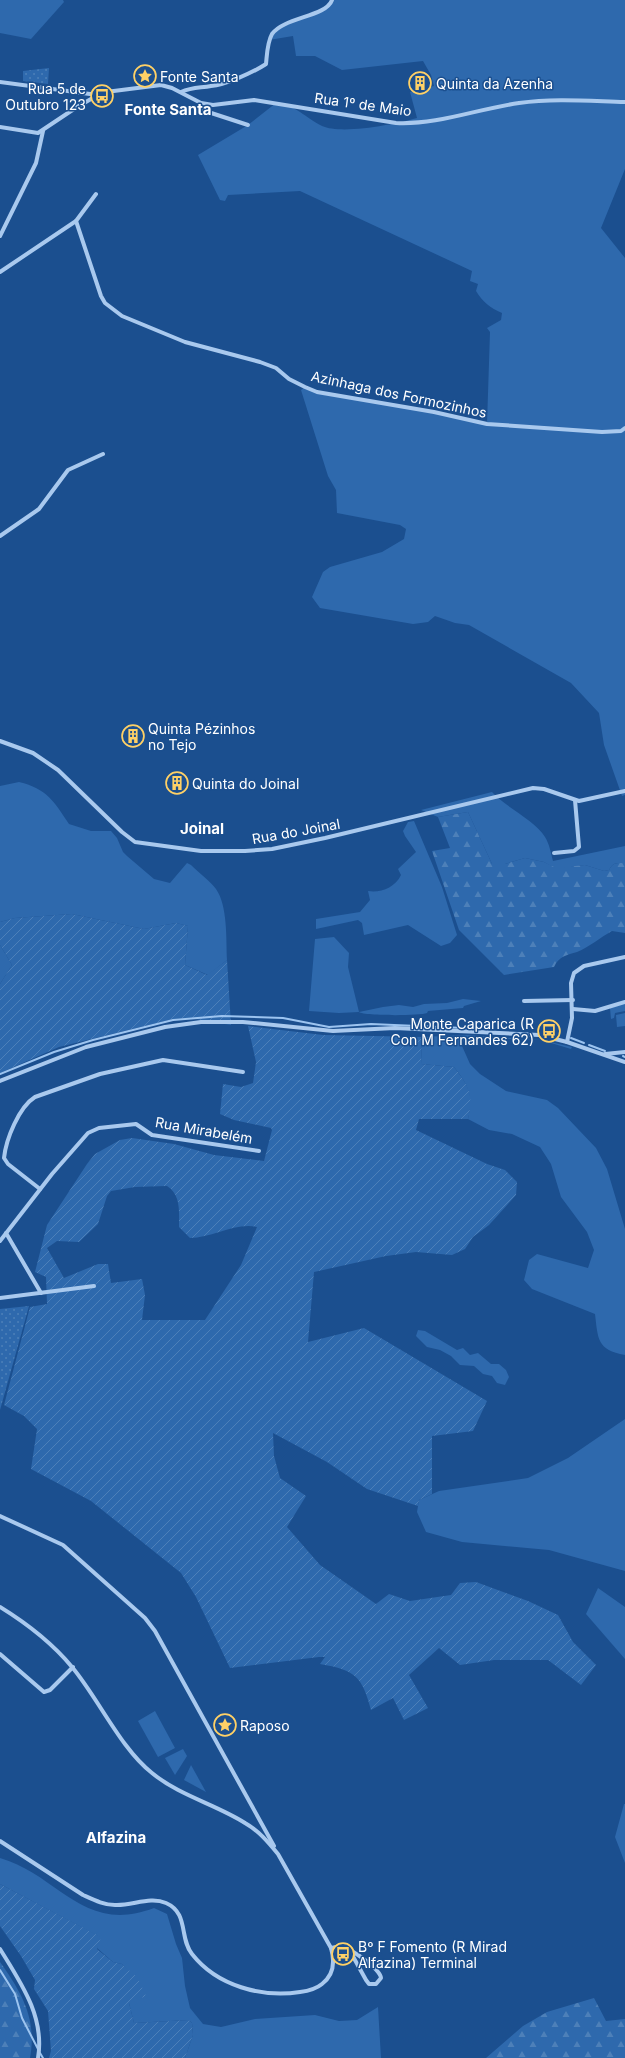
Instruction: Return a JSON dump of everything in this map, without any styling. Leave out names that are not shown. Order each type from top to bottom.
[{"type":"street","points":[[181,92],[194,86],[212,86],[258,70],[266,64],[269,40],[278,28],[298,18],[325,9],[330,5],[332,0]]},
{"type":"street","points":[[0,82],[100,94],[161,85],[181,92],[201,103],[202,110],[248,125]]},
{"type":"street","points":[[0,127],[30,133],[38,133],[77,107],[100,94]]},
{"type":"street","name":"Rua 1º de Maio","points":[[201,103],[212,104],[244,100],[264,101],[410,124],[464,115],[518,103],[558,99],[625,102]]},
{"type":"street","points":[[0,236],[32,173],[38,157],[43,131]]},
{"type":"street","points":[[0,272],[76,221],[96,194]]},
{"type":"street","name":"Azinhaga dos Formozinhos","points":[[76,221],[101,296],[105,303],[112,309],[122,316],[185,342],[234,354],[276,368],[289,379],[304,387],[357,400],[434,412],[487,424],[612,432],[625,428]]},
{"type":"street","points":[[0,536],[39,509],[68,470],[103,454]]},
{"type":"street","name":"Rua do Joinal","points":[[0,741],[33,753],[58,770],[122,832],[135,842],[201,851],[245,851],[272,849],[325,838],[533,788],[544,789],[579,801],[625,791]]},
{"type":"street","points":[[554,853],[574,851],[579,846],[575,800]]},
{"type":"street","points":[[567,1042],[571,1027],[573,1009],[571,983],[577,970],[584,966],[625,957]]},
{"type":"street","points":[[524,1001],[573,1000]]},
{"type":"street","points":[[573,1009],[595,1011],[625,1002]]},
{"type":"street","points":[[0,1080],[86,1047],[165,1028],[201,1022],[243,1022],[333,1031],[395,1028],[539,1035],[567,1042],[625,1062]]},
{"type":"street","points":[[602,1054],[625,1052]]},
{"type":"street","points":[[40,1189],[8,1164],[4,1158],[7,1144],[22,1109],[27,1102],[36,1097],[100,1074],[163,1060],[176,1060],[243,1072]]},
{"type":"street","name":"Rua Mirabelém","points":[[0,1241],[40,1189],[91,1130],[136,1124],[152,1134],[259,1151]]},
{"type":"street","points":[[6,1234],[41,1293]]},
{"type":"street","points":[[0,1298],[94,1286]]},
{"type":"street","points":[[0,1516],[70,1550],[139,1611],[150,1624],[331,1948],[333,1969],[330,1976],[319,1987],[289,1994],[249,1990],[220,1977],[194,1956],[186,1944],[182,1918],[172,1906],[154,1900],[115,1905],[97,1901],[83,1895],[0,1841]]},
{"type":"street","points":[[0,1607],[48,1642],[73,1667],[137,1759],[151,1773],[171,1787],[245,1822],[258,1832],[278,1854]]},
{"type":"street","points":[[0,1654],[44,1692],[50,1690],[73,1667]]},
{"type":"street","points":[[331,1948],[342,1947],[350,1951],[377,1969],[380,1978],[376,1984],[369,1984],[350,1951]]},
{"type":"street","points":[[0,1949],[27,1993],[37,2020],[38,2058]]},
{"type":"green space","points":[[0,0],[63,0],[64,2],[31,39],[0,33]]},
{"type":"green space","points":[[332,0],[625,0],[625,169],[601,228],[625,258],[625,795],[622,796],[604,745],[599,713],[571,683],[469,625],[455,623],[435,616],[428,622],[413,624],[320,608],[312,597],[323,572],[330,567],[382,552],[404,539],[406,529],[400,525],[337,513],[336,490],[328,476],[301,390],[305,387],[317,392],[434,412],[487,424],[490,332],[487,328],[501,320],[502,313],[487,304],[476,291],[478,284],[470,281],[472,271],[300,191],[228,195],[225,201],[220,200],[198,155],[248,125],[276,103],[284,104],[300,112],[316,123],[331,128],[369,128],[417,118],[410,92],[434,86],[431,75],[423,61],[342,70],[315,56],[296,56],[293,36],[269,40],[278,28],[325,9]]},
{"type":"green space","points":[[49,68],[48,84],[23,81],[23,71]]},
{"type":"green space","points":[[19,782],[37,788],[49,797],[69,824],[91,831],[111,831],[117,838],[123,852],[154,879],[170,883],[187,863],[191,865],[214,886],[220,896],[226,923],[227,960],[208,975],[185,965],[188,926],[176,923],[144,929],[72,914],[15,918],[0,922],[0,786]]},
{"type":"green space","points":[[492,792],[541,831],[548,842],[553,861],[625,846],[625,863],[616,864],[609,870],[604,871],[585,865],[556,869],[544,862],[525,858],[505,864],[492,864],[468,812],[438,817],[421,810]]},
{"type":"green space","points":[[468,812],[492,864],[505,864],[525,858],[544,862],[556,868],[585,865],[604,871],[609,870],[616,864],[625,863],[625,933],[612,931],[581,950],[561,958],[554,967],[504,975],[459,930],[432,851],[450,848],[438,817]]},
{"type":"green space","points":[[414,821],[442,887],[457,935],[450,943],[441,946],[408,925],[364,935],[362,923],[358,920],[316,929],[316,919],[360,912],[370,900],[368,891],[387,889],[398,880],[401,875],[398,869],[416,852],[403,831],[408,822]]},
{"type":"green space","points":[[72,914],[144,929],[176,923],[188,926],[185,965],[207,975],[227,960],[231,1025],[190,1018],[173,1019],[59,1047],[0,1073],[0,984],[12,965],[0,945],[0,922],[15,918]]},
{"type":"green space","points":[[334,937],[349,953],[348,967],[359,1012],[339,1013],[309,1011],[315,939]]},
{"type":"green space","points":[[0,945],[12,965],[0,984]]},
{"type":"green space","points":[[463,999],[481,1001],[464,1006],[463,1008],[428,1011],[427,1013],[422,1014],[381,1015],[359,1012],[399,1005],[413,1007],[424,1004],[447,1003]]},
{"type":"green space","points":[[625,1003],[625,1011],[615,1013],[614,1018],[611,1019],[610,1008]]},
{"type":"green space","points":[[625,1013],[625,1026],[617,1027],[616,1015]]},
{"type":"green space","points":[[248,1026],[323,1035],[422,1037],[421,1064],[454,1067],[467,1085],[470,1097],[470,1111],[468,1119],[419,1119],[416,1130],[487,1164],[505,1170],[517,1182],[516,1195],[489,1225],[473,1237],[465,1249],[452,1255],[416,1252],[386,1256],[314,1272],[308,1342],[364,1328],[487,1401],[473,1431],[432,1436],[432,1494],[419,1500],[418,1506],[367,1489],[327,1462],[273,1433],[274,1456],[280,1478],[306,1496],[287,1527],[320,1565],[376,1604],[389,1594],[410,1601],[451,1595],[460,1583],[476,1582],[528,1601],[558,1615],[573,1642],[596,1665],[581,1685],[548,1660],[494,1660],[460,1665],[439,1648],[409,1675],[428,1708],[404,1720],[393,1698],[371,1710],[364,1689],[355,1676],[341,1669],[320,1664],[325,1657],[230,1668],[196,1597],[181,1573],[91,1501],[31,1469],[37,1429],[24,1416],[4,1405],[30,1307],[47,1304],[46,1277],[35,1272],[47,1225],[95,1154],[120,1140],[132,1138],[174,1144],[214,1155],[264,1161],[272,1130],[271,1128],[234,1120],[220,1114],[223,1084],[241,1087],[253,1083],[256,1062]],"holes":[[[167,1186],[172,1190],[178,1204],[179,1227],[190,1238],[207,1236],[232,1228],[249,1226],[257,1227],[241,1265],[205,1320],[142,1320],[145,1295],[142,1279],[111,1283],[108,1264],[98,1264],[64,1278],[47,1248],[57,1241],[79,1242],[98,1224],[107,1196],[111,1191],[135,1187]]]},
{"type":"green space","points":[[466,1035],[542,1040],[572,1047],[571,1049],[541,1040],[465,1037],[462,1046],[470,1064],[480,1074],[506,1091],[547,1100],[558,1108],[596,1148],[607,1169],[625,1229],[625,1355],[609,1350],[601,1342],[598,1337],[595,1314],[532,1289],[524,1280],[529,1260],[537,1254],[588,1268],[594,1250],[587,1232],[561,1197],[551,1164],[540,1147],[512,1134],[489,1130],[468,1119],[470,1097],[466,1085],[454,1067],[421,1064],[422,1037]]},
{"type":"green space","points":[[29,1306],[0,1410],[0,1309]]},
{"type":"green space","points":[[418,1330],[425,1331],[457,1350],[463,1348],[470,1355],[478,1353],[491,1364],[499,1364],[506,1370],[509,1377],[505,1385],[497,1383],[492,1376],[483,1374],[474,1366],[460,1365],[451,1356],[440,1350],[427,1347],[416,1336]]},
{"type":"green space","points":[[625,1419],[625,1571],[549,1550],[462,1542],[426,1532],[417,1512],[419,1500],[439,1491],[528,1478],[568,1458]]},
{"type":"green space","points":[[598,1588],[625,1607],[625,1659],[586,1614]]},
{"type":"green space","points":[[155,1711],[175,1748],[158,1757],[138,1721]]},
{"type":"green space","points":[[183,1749],[187,1756],[175,1775],[165,1758]]},
{"type":"green space","points":[[191,1765],[206,1792],[184,1780]]},
{"type":"green space","points":[[625,1804],[625,1863],[615,1837]]},
{"type":"green space","points":[[0,1858],[21,1866],[72,1900],[90,1909],[108,1914],[129,1914],[154,1908],[167,1914],[182,1958],[185,1986],[190,2008],[203,2024],[221,2027],[255,2019],[315,2015],[339,2021],[357,2020],[378,2007],[381,2058],[185,2058],[193,2035],[192,2023],[189,2020],[134,2023],[129,2003],[129,1971],[122,1964],[113,1962],[97,1948],[100,1937],[0,1884]]},
{"type":"green space","points":[[0,1884],[101,1937],[97,1949],[113,1962],[122,1964],[138,1978],[146,1996],[129,2003],[134,2023],[189,2020],[192,2023],[193,2035],[185,2058],[49,2058],[51,2051],[48,2011],[34,1989],[35,1980],[21,1956],[0,1926]]},
{"type":"green space","points":[[0,1962],[15,1985],[26,2007],[31,2031],[32,2044],[30,2058],[0,2058]]},
{"type":"green space","points":[[594,1998],[606,2021],[625,2019],[625,2058],[486,2058],[523,2026],[547,2012]]},
{"type":"waterway","points":[[0,1074],[54,1052],[93,1040],[173,1020],[222,1016],[283,1018],[329,1027],[371,1024],[464,1028]]},
{"type":"waterway","points":[[571,1038],[584,1043]]},
{"type":"waterway","points":[[589,1045],[605,1051]]},
{"type":"waterway","points":[[0,1970],[15,1994],[22,2018],[38,2049]]},
{"type":"waterway","points":[[40,2053],[43,2058]]},
{"type":"place","name":"Fonte Santa","points":[[145,76]]},
{"type":"place","name":"Quinta da Azenha","points":[[420,83]]},
{"type":"place","name":"Rua 5 de Outubro 123","points":[[102,96]]},
{"type":"place","name":"Quinta Pézinhos no Tejo","points":[[133,736]]},
{"type":"place","name":"Quinta do Joinal","points":[[177,783]]},
{"type":"place","name":"Monte Caparica (R Con M Fernandes 62)","points":[[549,1031]]},
{"type":"place","name":"Raposo","points":[[225,1725]]},
{"type":"place","name":"Bº F Fomento (R Mirad Alfazina) Terminal","points":[[343,1954]]},
{"type":"district","name":"Fonte Santa","points":[[168,109]]},
{"type":"district","name":"Joinal","points":[[202,828]]},
{"type":"district","name":"Alfazina","points":[[116,1837]]}]
